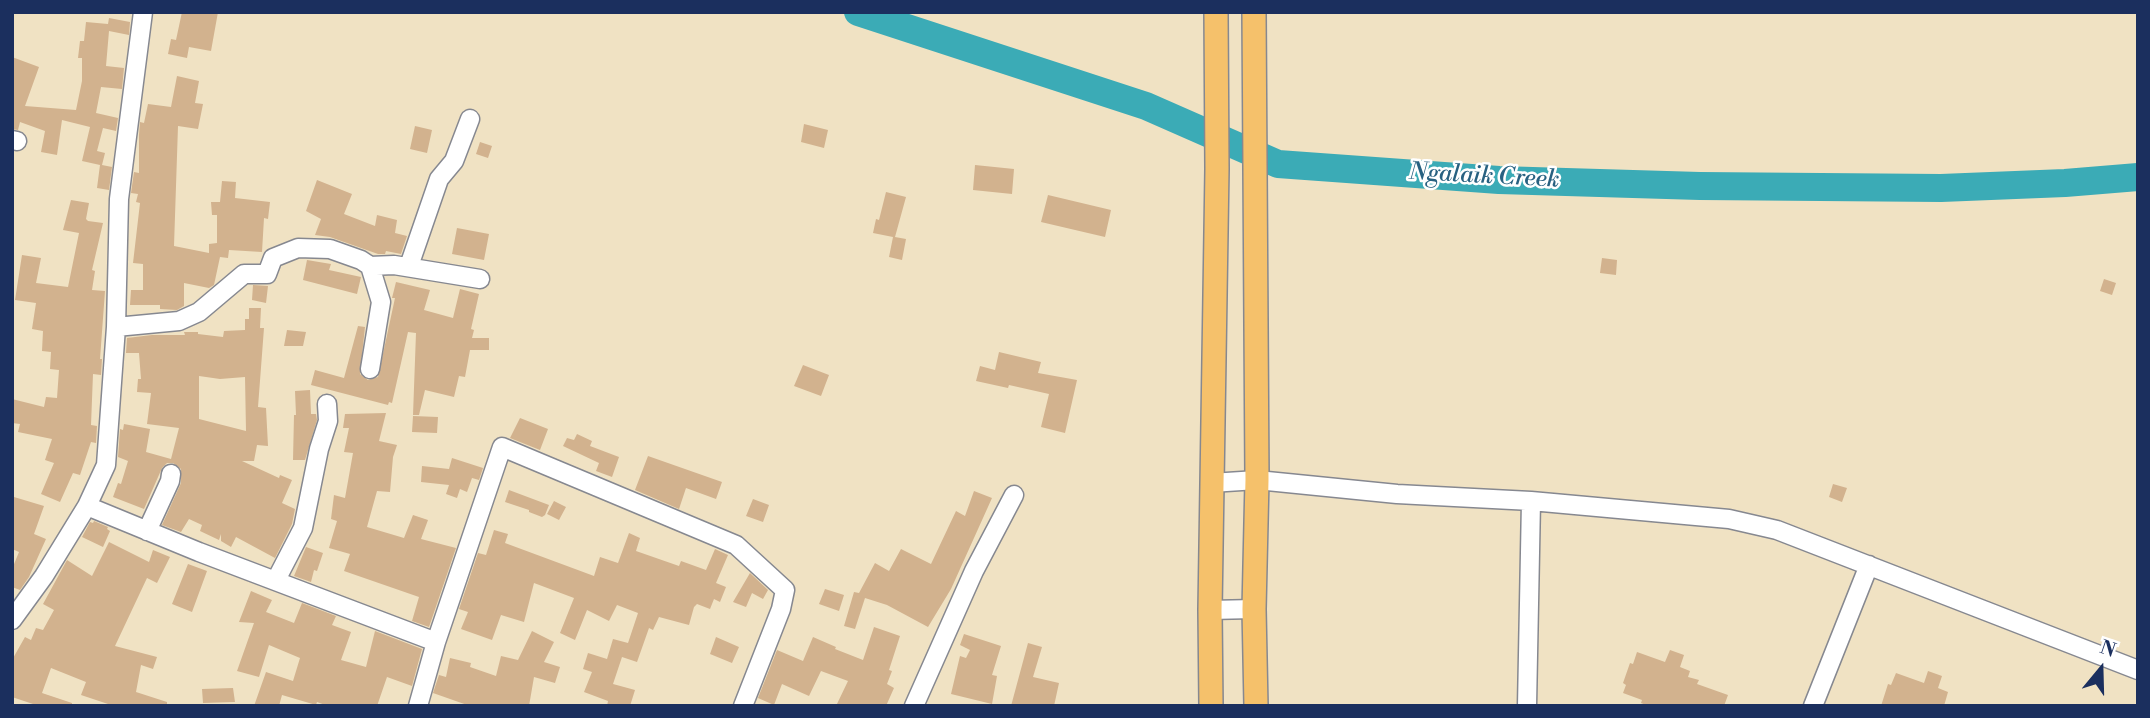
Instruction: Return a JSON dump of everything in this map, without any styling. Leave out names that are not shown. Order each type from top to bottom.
[{"type":"main road","points":[[1211,706],[1211,483],[1217,169],[1216,12]]},
{"type":"main road","points":[[1254,12],[1256,706]]},
{"type":"street","points":[[12,620],[44,576],[87,506],[106,465],[116,327],[119,199],[143,12]]},
{"type":"street","points":[[409,267],[439,178],[454,161],[470,119]]},
{"type":"street","points":[[116,327],[178,321],[199,312],[244,274],[267,274],[273,258],[298,248],[330,249],[370,266],[409,267],[480,278]]},
{"type":"street","points":[[370,266],[381,302],[370,369]]},
{"type":"street","points":[[276,580],[303,528],[319,449],[328,421],[327,404]]},
{"type":"street","points":[[418,706],[436,642],[502,447],[736,545],[785,590],[781,609],[743,706]]},
{"type":"street","points":[[147,531],[171,474]]},
{"type":"street","points":[[1211,483],[1257,480],[1397,494],[1531,501],[1729,519],[1777,530],[2138,670]]},
{"type":"street","points":[[914,706],[974,571],[1014,495]]},
{"type":"street","points":[[1527,706],[1531,501]]},
{"type":"street","points":[[87,506],[436,642]]},
{"type":"street","points":[[1813,706],[1870,565]]},
{"type":"street","points":[[1210,610],[1254,609]]},
{"type":"building","points":[[182,12],[218,12],[211,51],[189,47],[187,58],[168,54],[171,39],[176,40]]},
{"type":"building","points":[[109,18],[130,22],[129,35],[109,31],[106,66],[124,68],[122,89],[101,87],[96,113],[118,118],[116,131],[103,128],[97,151],[105,153],[102,165],[112,167],[109,190],[97,188],[100,165],[82,161],[90,127],[62,120],[57,155],[41,152],[45,131],[20,122],[18,130],[12,129],[12,57],[39,67],[25,106],[76,110],[82,81],[82,58],[78,58],[80,41],[84,41],[86,22],[108,24]]},
{"type":"building","points":[[177,76],[199,81],[195,103],[203,104],[198,129],[178,126],[174,246],[209,253],[209,244],[217,243],[217,215],[212,215],[211,202],[220,202],[222,181],[236,182],[235,198],[270,202],[268,219],[264,218],[262,252],[229,250],[228,258],[220,257],[214,285],[209,288],[184,283],[184,306],[177,310],[160,309],[160,305],[130,305],[131,290],[143,290],[143,264],[133,263],[140,203],[136,202],[138,194],[131,193],[134,172],[139,173],[140,122],[144,123],[148,104],[171,107]]},
{"type":"building","points":[[804,124],[828,130],[824,148],[801,142]]},
{"type":"building","points":[[415,126],[432,130],[427,153],[410,149]]},
{"type":"building","points":[[480,142],[492,146],[488,158],[476,154]]},
{"type":"building","points":[[975,165],[1014,169],[1012,194],[973,190]]},
{"type":"building","points":[[317,180],[352,194],[344,214],[375,226],[377,215],[397,220],[395,233],[407,236],[401,254],[386,251],[385,254],[378,254],[330,237],[315,235],[321,219],[306,211]]},
{"type":"building","points":[[886,192],[906,197],[895,237],[906,239],[902,260],[889,257],[893,237],[873,233]]},
{"type":"building","points":[[1048,195],[1111,210],[1105,237],[1041,222]]},
{"type":"building","points":[[71,200],[89,203],[86,219],[103,223],[92,270],[95,271],[92,290],[105,291],[101,375],[93,374],[91,425],[97,426],[96,443],[91,442],[80,475],[73,473],[60,502],[41,494],[54,463],[45,460],[52,439],[18,432],[20,424],[12,423],[12,399],[44,407],[46,397],[57,398],[59,370],[50,369],[51,352],[42,351],[43,331],[32,329],[36,303],[15,300],[22,255],[41,258],[36,283],[68,287],[79,233],[63,230]]},
{"type":"building","points":[[457,228],[489,234],[484,260],[452,254]]},
{"type":"building","points":[[1602,258],[1617,260],[1616,275],[1600,273]]},
{"type":"building","points":[[307,260],[331,264],[329,270],[361,277],[357,294],[303,280]]},
{"type":"building","points":[[2104,279],[2116,283],[2112,295],[2100,291]]},
{"type":"building","points":[[396,282],[430,290],[424,310],[453,318],[460,289],[479,294],[471,329],[474,330],[472,338],[489,338],[489,350],[470,350],[465,377],[459,376],[454,397],[425,390],[419,415],[413,415],[416,333],[408,332],[392,403],[389,402],[388,405],[311,385],[315,370],[344,378],[358,326],[365,327],[360,374],[368,380],[378,377]]},
{"type":"building","points":[[253,285],[268,286],[266,303],[252,300]]},
{"type":"building","points":[[249,308],[261,308],[260,328],[264,328],[258,407],[266,408],[268,446],[257,445],[254,461],[242,461],[279,478],[280,475],[292,480],[282,503],[295,509],[292,524],[275,558],[236,537],[231,547],[221,541],[221,534],[219,540],[200,531],[202,525],[189,519],[181,532],[162,525],[181,483],[181,469],[173,463],[167,463],[162,468],[144,509],[113,497],[118,483],[121,484],[128,461],[118,457],[120,429],[123,430],[124,424],[150,429],[146,452],[171,459],[179,428],[147,424],[151,393],[137,392],[138,379],[141,379],[139,353],[126,353],[127,338],[185,335],[184,332],[223,337],[224,331],[245,330],[245,319],[249,319]],"holes":[[[199,376],[220,379],[245,377],[246,431],[199,419]]]},
{"type":"building","points":[[287,330],[306,332],[303,346],[284,346]]},
{"type":"building","points":[[999,352],[1041,362],[1038,373],[1077,380],[1065,433],[1041,427],[1049,394],[976,381],[980,366],[995,370]]},
{"type":"building","points":[[803,365],[829,375],[821,396],[794,386]]},
{"type":"building","points":[[310,390],[311,414],[316,414],[317,420],[305,460],[293,460],[295,391]]},
{"type":"building","points":[[386,413],[379,441],[397,445],[393,457],[390,492],[377,491],[367,527],[404,538],[413,515],[428,520],[421,539],[456,548],[429,627],[412,621],[419,597],[344,571],[350,554],[329,548],[337,521],[331,519],[334,495],[345,498],[353,453],[344,452],[349,428],[343,428],[345,414]]},
{"type":"building","points":[[413,416],[438,417],[437,433],[412,432]]},
{"type":"building","points":[[520,418],[548,429],[540,450],[510,438]]},
{"type":"building","points":[[577,434],[592,441],[590,446],[619,457],[612,477],[596,471],[599,463],[563,446],[567,438],[574,440]]},
{"type":"building","points":[[648,456],[722,482],[716,499],[686,488],[679,509],[635,490]]},
{"type":"building","points":[[452,458],[483,468],[479,480],[472,478],[467,492],[460,489],[457,498],[446,494],[449,485],[421,482],[422,466],[449,469]]},
{"type":"building","points":[[1833,484],[1847,488],[1842,502],[1829,497]]},
{"type":"building","points":[[509,490],[549,505],[545,515],[542,517],[505,502]]},
{"type":"building","points":[[974,491],[992,498],[951,589],[928,627],[887,605],[865,598],[855,629],[844,626],[854,592],[859,593],[875,563],[889,571],[901,549],[931,564],[956,511],[965,516]]},
{"type":"building","points":[[14,497],[44,506],[34,534],[46,539],[29,577],[20,590],[12,587],[12,569],[19,552],[12,549]]},
{"type":"building","points":[[753,499],[769,505],[763,522],[746,516]]},
{"type":"building","points":[[554,501],[566,507],[559,520],[547,514]]},
{"type":"building","points":[[90,522],[108,527],[110,531],[103,547],[82,537]]},
{"type":"building","points":[[494,530],[508,534],[505,543],[594,576],[600,557],[618,563],[629,533],[640,538],[636,551],[679,566],[681,561],[706,570],[715,549],[728,555],[716,583],[726,587],[720,602],[714,599],[710,609],[697,604],[694,607],[689,625],[659,617],[653,630],[649,628],[637,662],[622,657],[613,684],[635,690],[630,706],[607,706],[608,701],[584,692],[592,672],[583,669],[588,653],[607,659],[613,639],[628,643],[638,613],[617,605],[609,621],[587,610],[575,640],[560,633],[574,598],[534,583],[524,622],[501,615],[492,640],[461,629],[468,612],[459,609],[478,553],[486,555]]},
{"type":"building","points":[[109,542],[149,562],[153,550],[170,557],[157,583],[147,578],[115,646],[157,657],[153,669],[141,665],[136,692],[167,702],[167,705],[108,704],[81,695],[86,682],[51,668],[42,693],[72,703],[72,706],[39,706],[12,697],[12,660],[25,637],[31,640],[36,628],[43,630],[54,610],[43,604],[67,560],[92,576]]},
{"type":"building","points":[[306,547],[323,553],[311,582],[294,576]]},
{"type":"building","points":[[188,564],[207,571],[192,612],[172,604]]},
{"type":"building","points":[[750,573],[768,590],[763,599],[752,593],[746,607],[733,602]]},
{"type":"building","points":[[825,589],[844,595],[839,611],[819,604]]},
{"type":"building","points":[[251,591],[272,600],[266,612],[294,623],[302,603],[336,616],[332,625],[351,632],[341,660],[366,667],[375,631],[422,649],[412,686],[387,677],[377,706],[328,706],[317,702],[316,705],[282,695],[279,706],[254,706],[266,672],[293,681],[300,658],[269,645],[259,677],[237,671],[254,623],[239,622]]},
{"type":"building","points":[[874,627],[900,636],[887,684],[894,688],[886,706],[836,706],[848,681],[821,671],[809,696],[782,684],[774,705],[758,698],[777,650],[803,661],[813,637],[863,660]]},
{"type":"building","points":[[532,631],[554,642],[544,662],[560,667],[555,683],[534,677],[529,706],[470,706],[433,693],[439,675],[446,677],[450,658],[471,663],[470,667],[496,676],[501,656],[518,660]]},
{"type":"building","points":[[964,634],[1001,646],[992,675],[997,676],[992,704],[951,694],[960,656],[966,658],[970,650],[960,645]]},
{"type":"building","points":[[716,637],[739,647],[732,663],[710,654]]},
{"type":"building","points":[[1028,643],[1042,647],[1033,677],[1059,683],[1054,706],[1011,706]]},
{"type":"building","points":[[1670,650],[1684,655],[1680,667],[1690,671],[1688,677],[1699,680],[1697,684],[1728,695],[1724,706],[1648,706],[1641,703],[1642,700],[1623,693],[1626,685],[1623,683],[1637,652],[1665,662]]},
{"type":"building","points":[[1928,671],[1942,676],[1938,688],[1948,692],[1944,706],[1881,706],[1888,684],[1891,685],[1896,673],[1924,683]]},
{"type":"building","points":[[233,688],[235,702],[203,703],[202,689]]},
{"type":"waterway","name":"Ngalaik Creek","points":[[858,12],[1146,106],[1278,164],[1499,180],[1700,186],[1941,188],[2138,177]]}]
